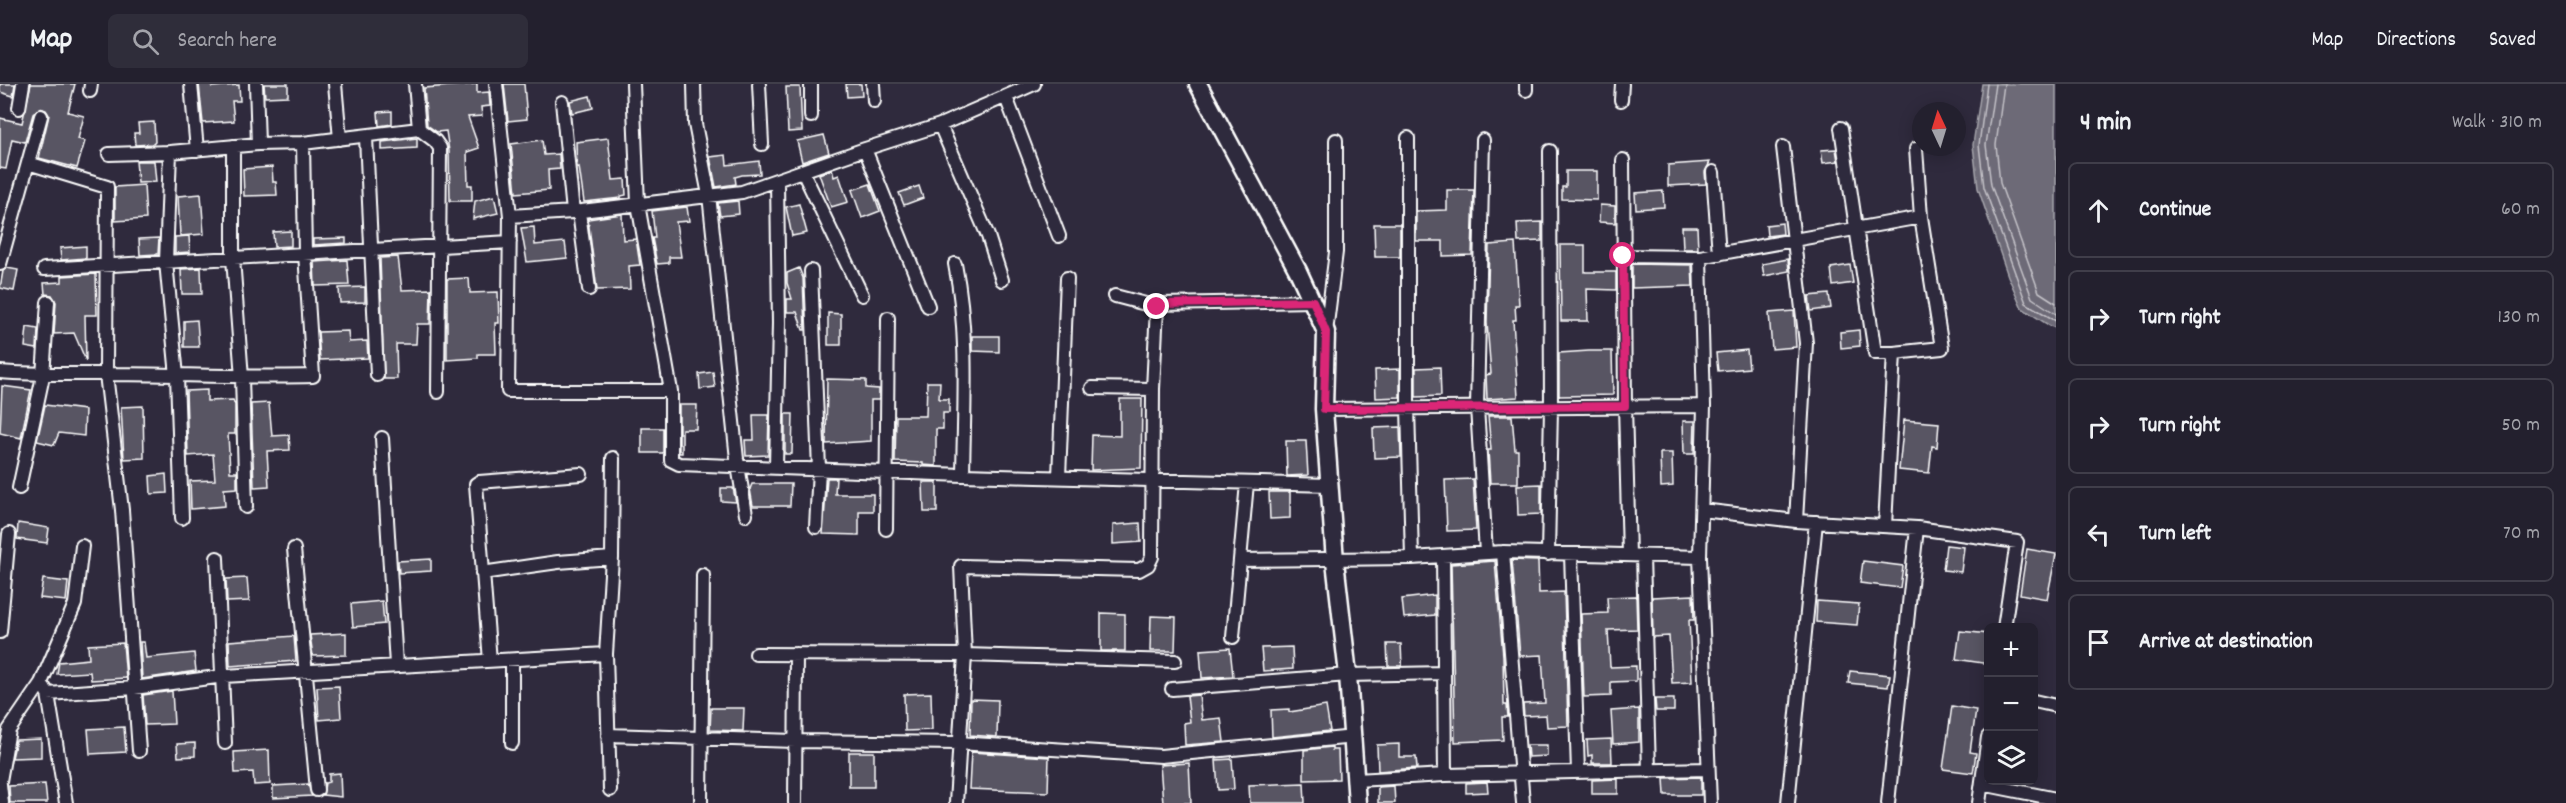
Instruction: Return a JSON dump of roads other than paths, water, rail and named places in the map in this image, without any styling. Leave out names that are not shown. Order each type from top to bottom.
[{"type":"street","points":[[19,108],[24,84]]},
{"type":"street","points":[[191,84],[197,150]]},
{"type":"street","points":[[256,84],[258,144]]},
{"type":"street","points":[[335,84],[340,139]]},
{"type":"street","points":[[414,84],[419,129]]},
{"type":"street","points":[[496,84],[510,216],[507,391],[671,391]]},
{"type":"street","points":[[633,84],[638,204],[671,391],[671,460],[679,464],[963,475],[1331,485]]},
{"type":"street","points":[[694,84],[694,124],[709,195],[738,465],[746,515]]},
{"type":"street","points":[[759,84],[762,144]]},
{"type":"street","points":[[811,84],[811,116]]},
{"type":"street","points":[[873,84],[874,101]]},
{"type":"street","points":[[510,216],[576,212],[742,192],[940,125],[1034,84]]},
{"type":"street","points":[[1198,84],[1313,301],[1326,332]]},
{"type":"street","points":[[1621,100],[1622,84]]},
{"type":"street","points":[[1006,97],[1059,236]]},
{"type":"street","points":[[562,102],[576,212],[589,289]]},
{"type":"street","points":[[0,264],[40,116]]},
{"type":"street","points":[[940,125],[988,237],[1002,280]]},
{"type":"street","points":[[1841,128],[1875,353],[1942,348],[1921,217],[1917,156]]},
{"type":"street","points":[[109,154],[303,143],[419,129],[435,141],[440,148],[438,392]]},
{"type":"street","points":[[366,137],[377,375]]},
{"type":"street","points":[[1408,138],[1408,407],[1412,558]]},
{"type":"street","points":[[1336,140],[1336,252],[1326,332],[1324,409],[1335,561],[1354,737],[1357,803]]},
{"type":"street","points":[[1483,140],[1477,407],[1486,553]]},
{"type":"street","points":[[0,372],[43,376],[106,374],[242,378],[313,376],[305,254],[303,143]]},
{"type":"street","points":[[233,146],[233,258],[242,378],[246,507]]},
{"type":"street","points":[[1783,147],[1806,343],[1796,521]]},
{"type":"street","points":[[865,149],[928,306]]},
{"type":"street","points":[[1548,554],[1551,408],[1550,151]]},
{"type":"street","points":[[170,152],[166,262],[177,376],[182,518]]},
{"type":"street","points":[[1623,160],[1629,555]]},
{"type":"street","points":[[28,163],[107,187],[106,374],[122,510],[139,751]]},
{"type":"street","points":[[802,172],[862,295]]},
{"type":"street","points":[[1713,172],[1719,254]]},
{"type":"street","points":[[776,467],[779,323],[777,181]]},
{"type":"street","points":[[1623,256],[1700,257],[1921,217]]},
{"type":"street","points":[[44,269],[510,242]]},
{"type":"street","points":[[1700,257],[1704,406],[1700,557],[1710,803]]},
{"type":"street","points":[[955,264],[962,301],[965,337],[963,475]]},
{"type":"street","points":[[811,271],[819,469],[816,527]]},
{"type":"street","points":[[1059,477],[1067,278]]},
{"type":"street","points":[[1115,296],[1157,307],[1161,304],[1313,301]]},
{"type":"street","points":[[19,488],[43,376],[48,302]]},
{"type":"street","points":[[956,803],[965,655],[961,566],[1139,570],[1148,565],[1152,557],[1153,389],[1157,307]]},
{"type":"street","points":[[886,529],[888,318]]},
{"type":"street","points":[[1885,526],[1894,353]]},
{"type":"street","points":[[1092,388],[1153,389]]},
{"type":"street","points":[[1324,409],[1704,406]]},
{"type":"street","points":[[382,438],[396,665]]},
{"type":"street","points":[[610,790],[606,654],[612,558],[613,458]]},
{"type":"street","points":[[490,661],[476,484],[581,474]]},
{"type":"street","points":[[1233,637],[1247,483]]},
{"type":"street","points":[[1701,510],[1796,521],[1917,528],[2017,542],[2005,623]]},
{"type":"street","points":[[1788,803],[1816,522]]},
{"type":"street","points":[[1888,803],[1917,528]]},
{"type":"street","points":[[0,632],[9,534]]},
{"type":"street","points":[[2,803],[0,783],[5,730],[41,683],[76,600],[82,546]]},
{"type":"street","points":[[294,549],[317,790]]},
{"type":"street","points":[[1240,560],[1335,561],[1503,552],[1700,557]]},
{"type":"street","points":[[1503,552],[1523,803]]},
{"type":"street","points":[[1571,554],[1578,772]]},
{"type":"street","points":[[1443,556],[1445,775]]},
{"type":"street","points":[[1643,556],[1649,771]]},
{"type":"street","points":[[217,558],[224,676],[225,743]]},
{"type":"street","points":[[482,573],[558,561],[612,558]]},
{"type":"street","points":[[701,803],[703,575]]},
{"type":"street","points":[[48,694],[134,688],[224,676],[606,654]]},
{"type":"street","points":[[756,654],[965,655],[1175,661]]},
{"type":"street","points":[[795,803],[796,654]]},
{"type":"street","points":[[512,660],[512,743]]},
{"type":"street","points":[[1172,689],[1348,675],[1444,674]]},
{"type":"street","points":[[41,683],[48,694],[66,803]]},
{"type":"street","points":[[2038,702],[2056,706]]},
{"type":"street","points":[[608,735],[701,739],[958,743],[1161,756],[1354,737]]},
{"type":"street","points":[[1356,780],[1445,775],[1708,770]]},
{"type":"street","points":[[1979,803],[1984,771]]},
{"type":"street","points":[[1982,784],[2056,799]]},
{"type":"water","points":[[1982,84],[2056,84],[2056,328],[2022,308],[2008,276],[1978,188],[1973,145]]}]
